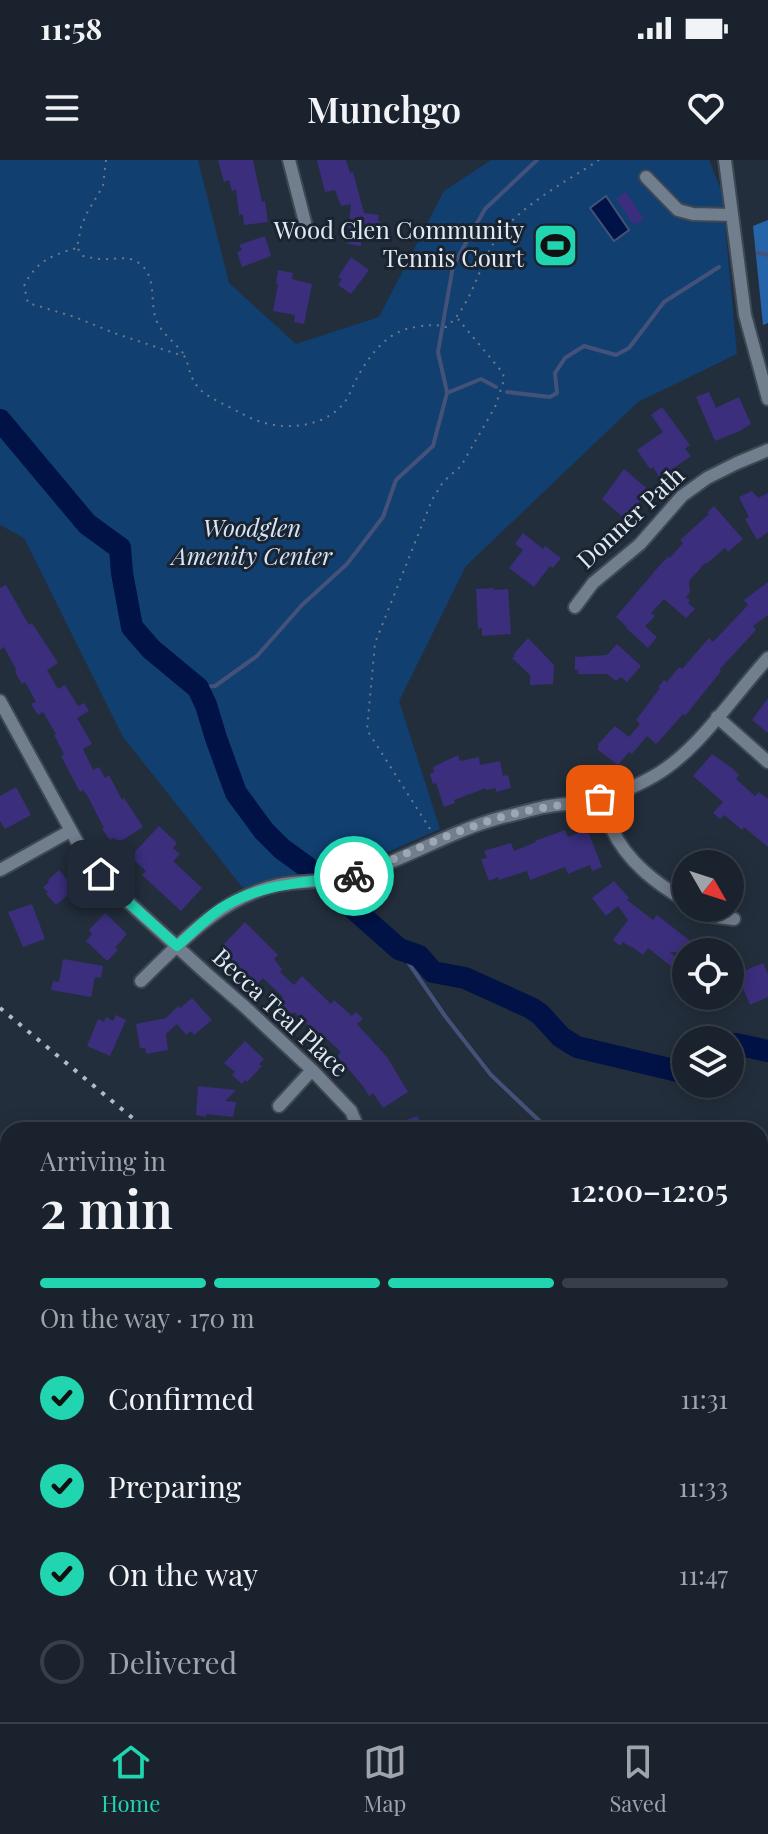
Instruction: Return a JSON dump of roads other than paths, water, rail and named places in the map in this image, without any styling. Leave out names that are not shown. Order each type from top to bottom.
[{"type":"street","points":[[289,160],[307,230]]},
{"type":"street","points":[[725,160],[745,315],[768,399]]},
{"type":"street","points":[[646,177],[678,210],[693,214],[732,215]]},
{"type":"street","name":"Donner Path","points":[[575,607],[593,583],[640,544],[682,496],[707,478],[768,450]]},
{"type":"street","points":[[141,981],[220,909],[248,894],[279,885],[355,876],[483,822],[543,807],[600,799],[630,788],[674,762],[768,658]]},
{"type":"street","name":"Becca Teal Place","points":[[0,701],[86,858],[115,890],[312,1070],[351,1111],[356,1122]]},
{"type":"street","points":[[717,717],[768,762]]},
{"type":"street","points":[[600,799],[613,832],[635,862],[672,892]]},
{"type":"street","points":[[0,870],[70,831]]},
{"type":"street","points":[[279,1106],[312,1070]]},
{"type":"waterway","points":[[447,392],[438,352],[453,266],[485,209],[537,160]]},
{"type":"waterway","points":[[758,253],[768,255]]},
{"type":"waterway","points":[[507,392],[550,397],[557,393],[555,373],[565,358],[584,346],[616,355],[629,348],[664,302],[719,267]]},
{"type":"waterway","points":[[198,688],[215,686],[257,656],[302,605],[347,564],[383,517],[396,480],[433,446],[447,393],[481,379],[496,387]]},
{"type":"waterway","points":[[0,420],[87,524],[120,548],[132,627],[151,649],[198,688],[236,793],[264,831],[307,867]]},
{"type":"waterway","points":[[336,893],[399,949],[419,956],[433,972],[465,978],[531,1008],[561,1037],[577,1047],[672,1070]]},
{"type":"waterway","points":[[399,949],[491,1075],[541,1122]]},
{"type":"waterway","points":[[744,1046],[768,1051]]},
{"type":"railway","points":[[0,1008],[137,1122]]},
{"type":"place","name":"Wood Glen Community Tennis Court","points":[[555,245]]},
{"type":"park label","name":"Woodglen Amenity Center","points":[[252,543]]}]
